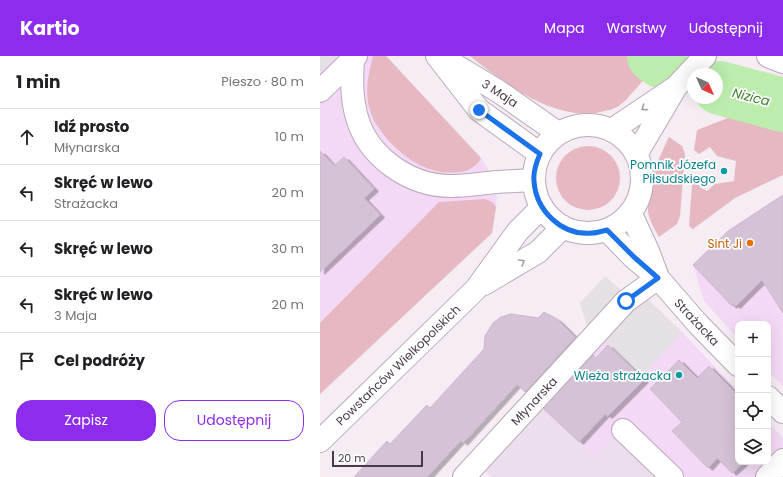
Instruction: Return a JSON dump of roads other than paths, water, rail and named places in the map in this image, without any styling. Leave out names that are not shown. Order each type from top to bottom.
[{"type":"street","name":"3 Maja","points":[[437,56],[479,110],[540,154]]},
{"type":"street","name":"3 Maja","points":[[440,56],[498,91],[558,133]]},
{"type":"street","points":[[637,153],[676,87],[705,56]]},
{"type":"street","points":[[768,56],[783,62]]},
{"type":"street","points":[[355,57],[352,94],[356,116],[374,150],[392,167],[412,178],[424,182],[451,186],[534,180]]},
{"type":"street","points":[[320,91],[355,57]]},
{"type":"street","points":[[612,130],[676,87]]},
{"type":"street","points":[[594,124],[612,130],[626,139],[637,153],[642,168],[643,184],[639,200],[631,214],[620,224],[607,230],[592,234],[578,233],[563,227],[551,219],[542,207],[536,194],[534,180],[535,167],[547,142],[558,133],[575,126],[594,124]]},
{"type":"street","name":"Powstańców Wielkopolskich","points":[[320,441],[476,289],[518,231],[542,207]]},
{"type":"street","name":"Strażacka","points":[[631,214],[648,251],[658,278]]},
{"type":"street","name":"Powstańców Wielkopolskich","points":[[476,289],[538,252],[563,227]]},
{"type":"street","name":"Strażacka","points":[[607,230],[658,278],[698,324],[735,363]]},
{"type":"street","name":"Młynarska","points":[[464,477],[626,301],[658,278]]},
{"type":"street","points":[[771,400],[783,412]]},
{"type":"street","points":[[623,430],[672,477]]},
{"type":"street","points":[[766,477],[783,460]]},
{"type":"waterway","name":"Nizica","points":[[654,56],[661,61]]},
{"type":"waterway","name":"Nizica","points":[[723,89],[783,105]]},
{"type":"place","name":"Pomnik Józefa Piłsudskiego","points":[[724,171]]},
{"type":"place","name":"Sint Ji","points":[[750,243]]},
{"type":"place","name":"Wieża strażacka","points":[[679,375]]}]
